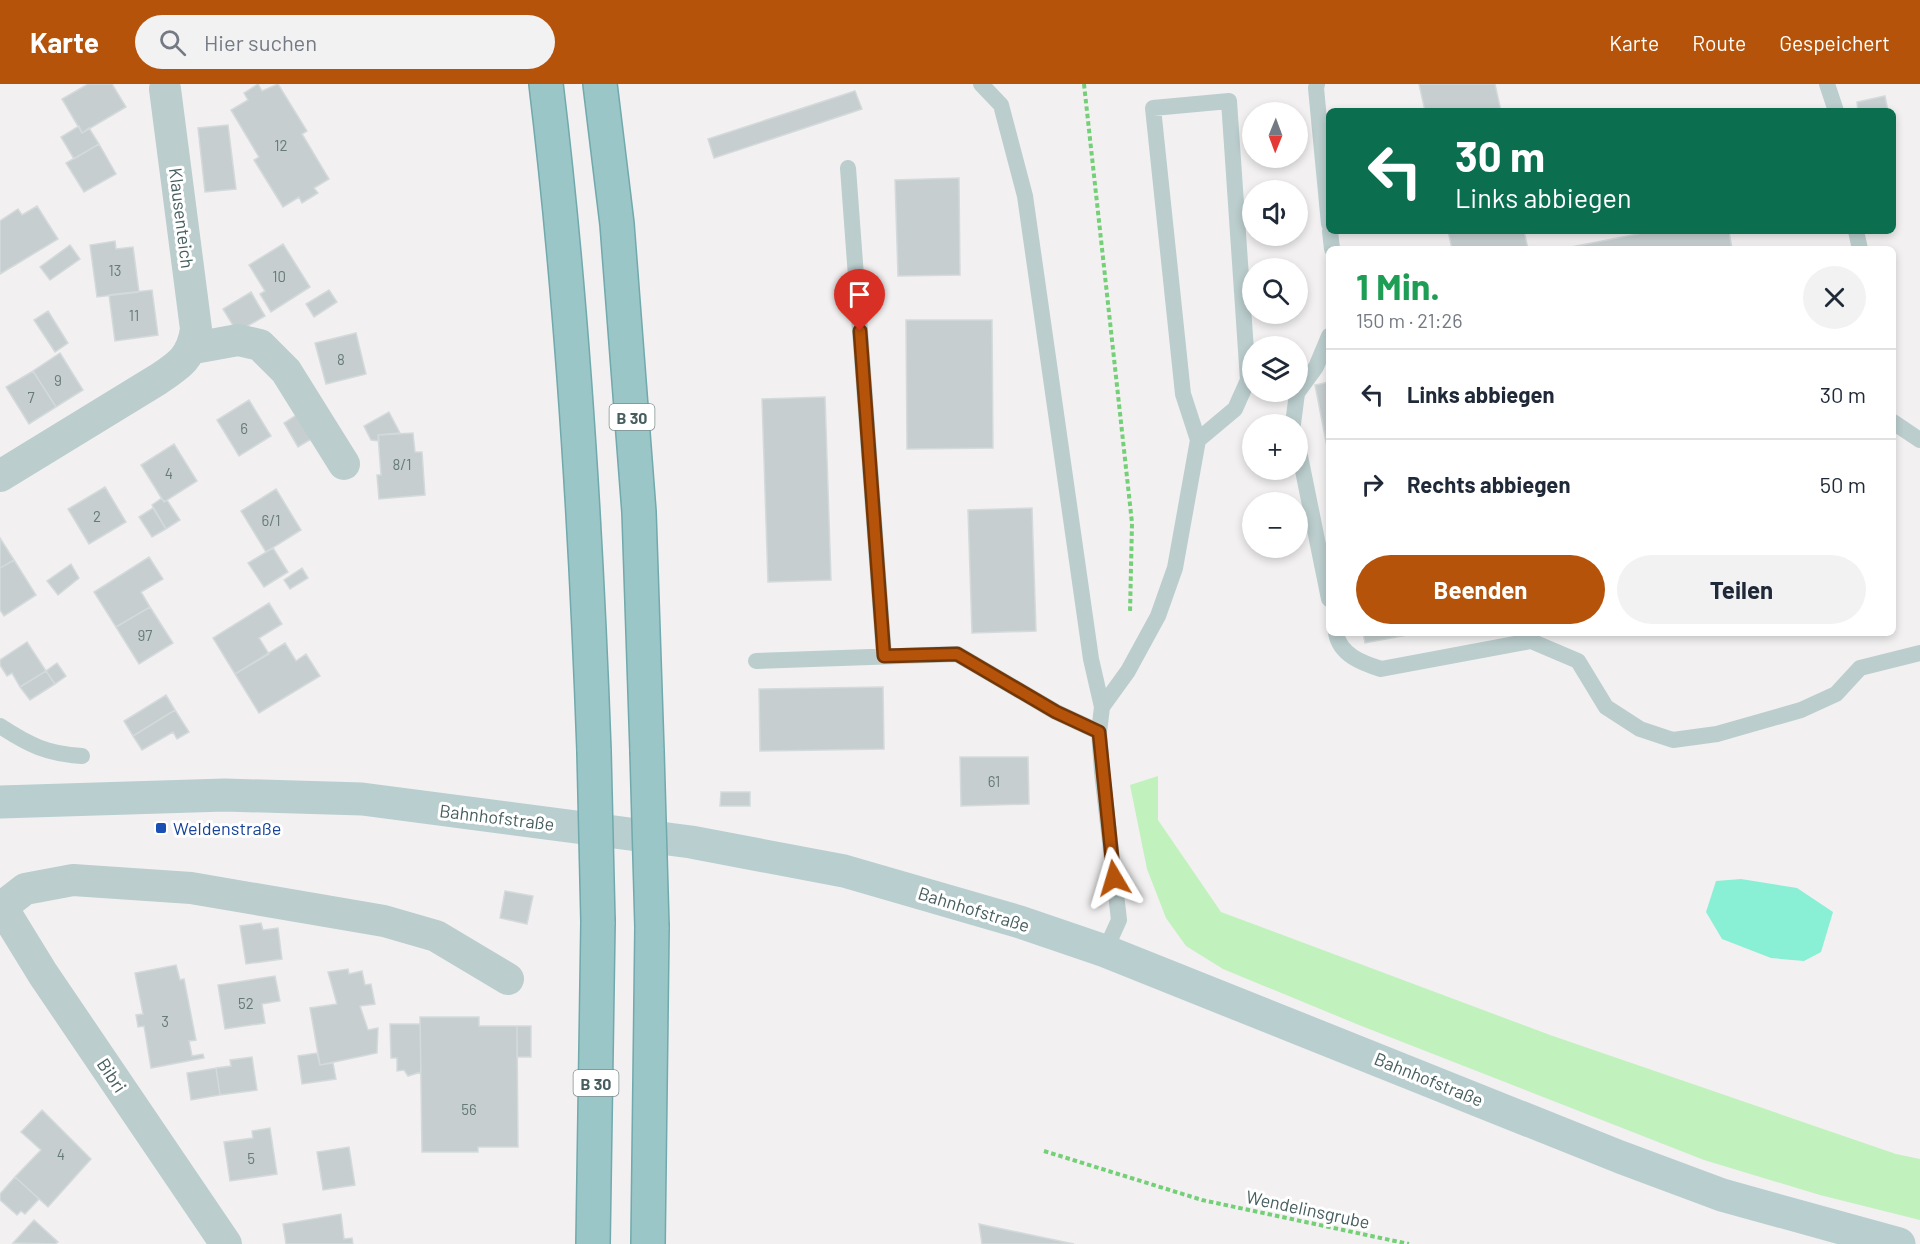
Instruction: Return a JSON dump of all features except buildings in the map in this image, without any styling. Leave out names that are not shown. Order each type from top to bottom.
[{"type":"highway","name":"B 30","points":[[546,84],[563,226],[586,522],[598,922],[592,1244]]},
{"type":"highway","name":"B 30","points":[[600,84],[617,224],[639,512],[652,927],[648,1244]]},
{"type":"main road","name":"Bahnhofstraße","points":[[0,802],[225,795],[362,799],[691,842],[844,871],[1020,922],[1105,951],[1620,1157],[1722,1194],[1899,1244]]},
{"type":"street","name":"Klausenteich","points":[[165,89],[196,329],[194,348]]},
{"type":"street","points":[[0,476],[157,380],[178,366],[194,348],[238,340],[260,345],[286,371],[344,464]]},
{"type":"street","points":[[1,906],[25,889],[73,880],[191,888],[384,921],[436,936],[508,979]]},
{"type":"street","name":"Bibri","points":[[1,906],[43,974],[226,1244]]},
{"type":"lane","points":[[981,84],[1001,105],[1025,196],[1091,659],[1102,707],[1099,732],[1119,920],[1105,951]]},
{"type":"lane","points":[[1317,84],[1326,193]]},
{"type":"lane","points":[[1827,84],[1835,108]]},
{"type":"lane","points":[[1102,707],[1128,671],[1158,616],[1175,568],[1198,440],[1184,394],[1153,108],[1229,101],[1248,380],[1235,409],[1198,440]]},
{"type":"lane","points":[[848,168],[884,656]]},
{"type":"lane","points":[[1295,414],[1298,393],[1316,367],[1326,343]]},
{"type":"lane","points":[[1896,424],[1920,440]]},
{"type":"lane","points":[[1305,480],[1326,584]]},
{"type":"lane","points":[[1337,636],[1338,642],[1358,662],[1381,669],[1532,641],[1578,661],[1606,707],[1640,729],[1673,740],[1717,734],[1801,710],[1836,694],[1860,668],[1920,652]]},
{"type":"lane","points":[[756,661],[957,654],[1056,712],[1099,732]]},
{"type":"lane","points":[[0,726],[28,744],[56,754],[82,756]]},
{"type":"path","points":[[1084,84],[1132,523],[1130,614]]},
{"type":"path","name":"Wendelinsgrube","points":[[1044,1151],[1202,1200],[1409,1244]]},
{"type":"shaded area","points":[[1158,776],[1158,820],[1221,912],[1550,1035],[1896,1154],[1920,1159],[1920,1220],[1820,1195],[1704,1160],[1359,1025],[1223,969],[1186,946],[1166,918],[1147,869],[1130,785]]},
{"type":"shaded area","points":[[1741,879],[1797,888],[1833,912],[1821,952],[1804,961],[1771,958],[1722,939],[1706,912],[1716,881]]},
{"type":"place","name":"Weldenstraße","points":[[161,828]]},
{"type":"route","points":[[860,331],[884,656],[957,654],[1056,712],[1099,732],[1114,878]]}]
